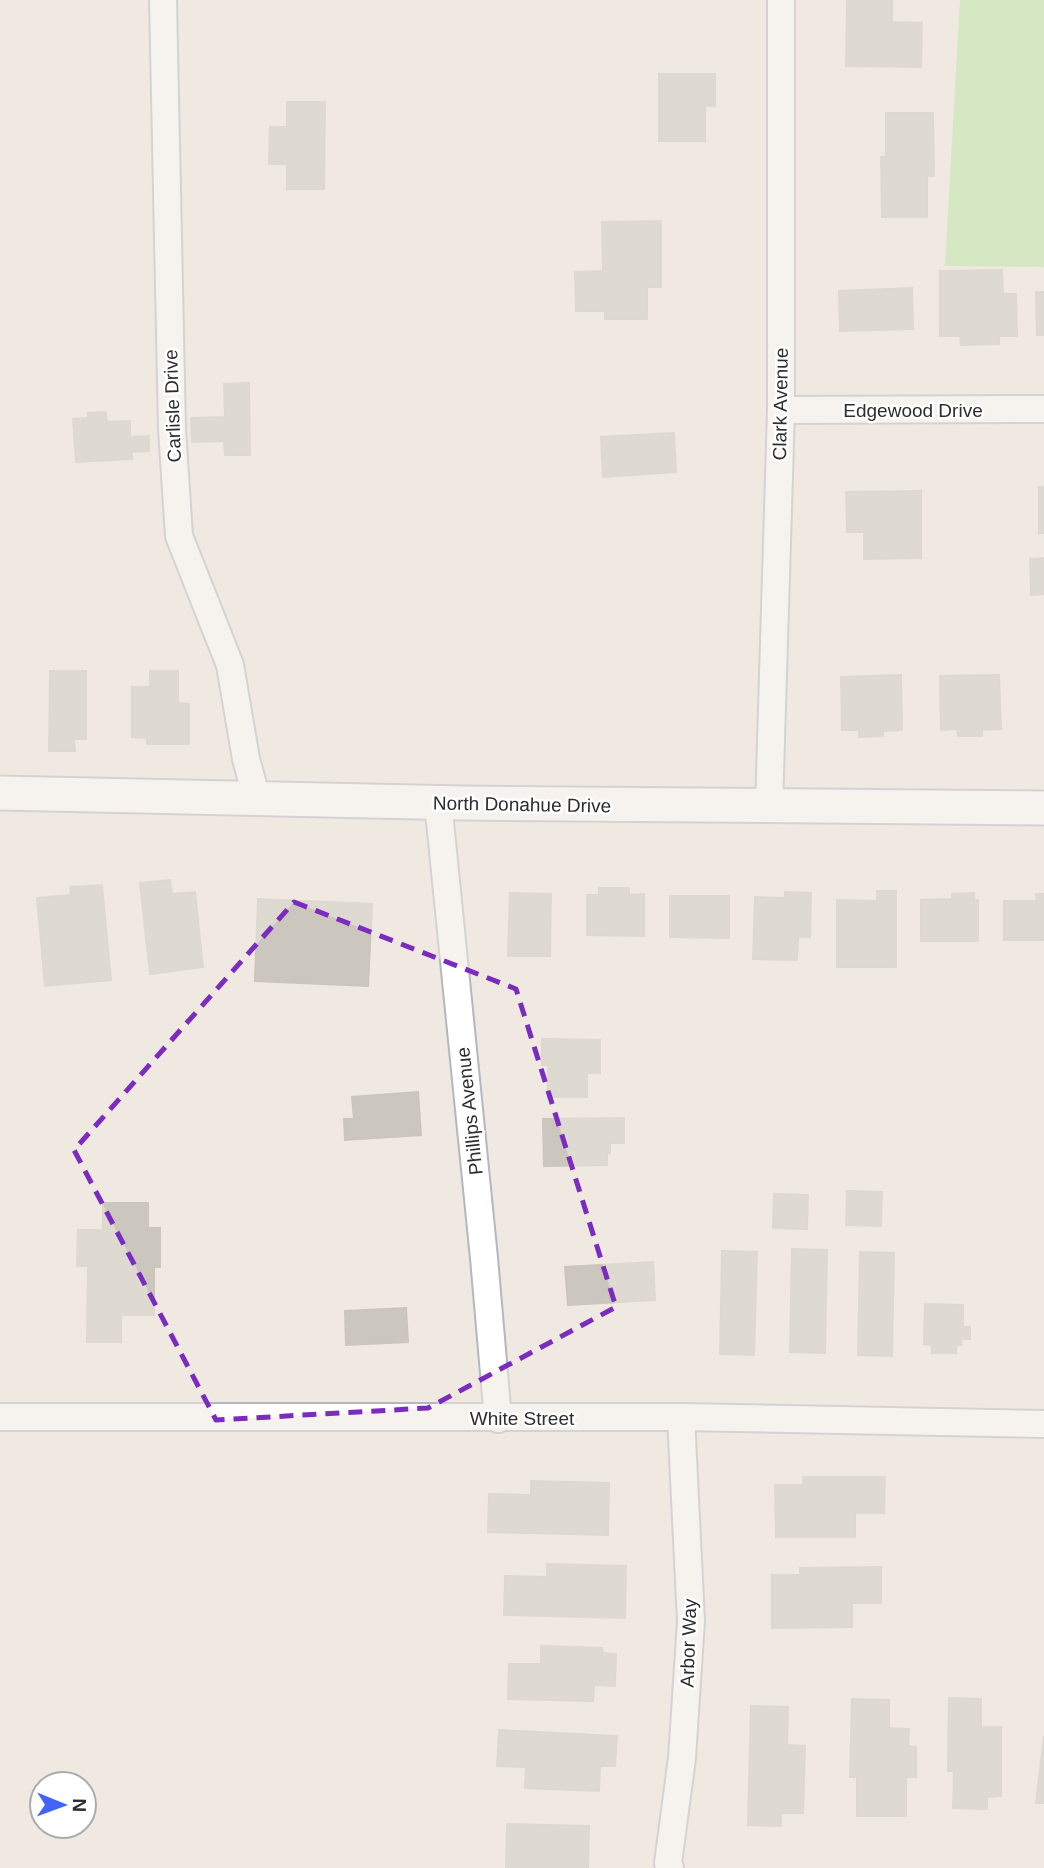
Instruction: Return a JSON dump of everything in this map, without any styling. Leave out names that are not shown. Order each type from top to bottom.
[{"type":"street","name":"Carlisle Drive","points":[[163,0],[172,429],[179,536],[230,665],[246,759],[257,799]]},
{"type":"street","name":"Clark Avenue","points":[[769,807],[782,410],[781,0]]},
{"type":"street","name":"Edgewood Drive","points":[[782,410],[1044,409]]},
{"type":"street","name":"North Donahue Drive","points":[[0,793],[769,807],[1044,808]]},
{"type":"street","name":"Phillips Avenue","points":[[438,802],[498,1419]]},
{"type":"street","name":"White Street","points":[[0,1417],[681,1417],[1044,1424]]},
{"type":"street","name":"Arbor Way","points":[[670,1868],[668,1863],[682,1758],[691,1621],[681,1417]]},
{"type":"highlighted area","points":[[294,902],[516,989],[616,1307],[428,1408],[216,1420],[74,1150]]},
{"type":"green space","points":[[960,0],[1044,0],[1044,267],[945,266]]},
{"type":"building","points":[[847,0],[892,0],[892,22],[922,23],[921,67],[846,66]]},
{"type":"building","points":[[659,74],[715,74],[715,106],[705,106],[705,141],[659,141]]},
{"type":"building","points":[[287,102],[325,102],[324,189],[287,189],[287,164],[269,164],[270,127],[287,127]]},
{"type":"building","points":[[886,113],[933,113],[934,176],[927,176],[927,217],[882,217],[881,157],[886,157]]},
{"type":"building","points":[[661,221],[661,287],[647,287],[647,319],[605,319],[605,311],[576,311],[575,272],[603,271],[602,222]]},
{"type":"building","points":[[1002,270],[1003,294],[1016,294],[1017,336],[999,336],[999,344],[961,345],[960,336],[940,336],[940,271]]},
{"type":"building","points":[[912,288],[913,329],[840,331],[839,291]]},
{"type":"building","points":[[1036,292],[1044,292],[1044,335],[1037,335]]},
{"type":"building","points":[[249,383],[250,455],[225,455],[224,441],[192,442],[191,418],[225,417],[224,384]]},
{"type":"building","points":[[106,412],[107,422],[130,421],[130,437],[149,436],[149,451],[132,452],[132,459],[76,462],[73,419],[88,418],[88,413]]},
{"type":"building","points":[[674,433],[676,472],[603,477],[601,437]]},
{"type":"building","points":[[1039,487],[1044,487],[1044,533],[1039,533]]},
{"type":"building","points":[[921,491],[921,558],[864,559],[864,532],[847,532],[846,492]]},
{"type":"building","points":[[1044,558],[1044,594],[1031,595],[1030,559]]},
{"type":"building","points":[[50,671],[86,671],[86,739],[74,739],[75,751],[49,751]]},
{"type":"building","points":[[150,671],[178,671],[178,703],[189,704],[189,744],[147,744],[147,738],[132,737],[132,687],[150,687]]},
{"type":"building","points":[[901,675],[902,730],[883,731],[883,736],[859,737],[859,730],[842,730],[841,677]]},
{"type":"building","points":[[999,675],[1001,729],[982,730],[982,736],[958,736],[957,729],[941,730],[940,676]]},
{"type":"building","points":[[170,880],[172,894],[195,892],[203,967],[150,974],[140,883]]},
{"type":"building","points":[[102,885],[111,980],[45,986],[37,898],[71,895],[70,887]]},
{"type":"building","points":[[599,888],[629,888],[629,895],[644,894],[644,936],[587,935],[587,895],[599,895]]},
{"type":"building","points":[[877,891],[896,891],[896,967],[837,967],[837,900],[877,901]]},
{"type":"building","points":[[785,892],[811,893],[810,937],[798,937],[797,960],[753,959],[755,897],[785,898]]},
{"type":"building","points":[[510,893],[551,894],[550,956],[508,956]]},
{"type":"building","points":[[974,893],[974,900],[978,900],[978,941],[921,941],[921,900],[952,899],[952,894]]},
{"type":"building","points":[[1036,894],[1044,894],[1044,940],[1004,940],[1004,901],[1037,901]]},
{"type":"building","points":[[670,896],[729,896],[729,938],[670,937]]},
{"type":"building","points":[[258,899],[372,904],[368,986],[255,981]]},
{"type":"building","points":[[542,1039],[600,1040],[600,1073],[587,1073],[587,1097],[548,1097],[548,1065],[542,1065]]},
{"type":"building","points":[[418,1092],[421,1135],[345,1140],[344,1119],[354,1119],[352,1097]]},
{"type":"building","points":[[624,1118],[624,1143],[610,1143],[607,1165],[544,1166],[543,1119]]},
{"type":"building","points":[[847,1191],[882,1192],[881,1226],[846,1225]]},
{"type":"building","points":[[774,1194],[808,1195],[807,1229],[773,1228]]},
{"type":"building","points":[[103,1203],[148,1203],[148,1228],[160,1228],[160,1267],[154,1267],[154,1315],[121,1315],[121,1342],[87,1342],[88,1266],[77,1266],[78,1230],[103,1230]]},
{"type":"building","points":[[792,1249],[827,1250],[825,1353],[790,1352]]},
{"type":"building","points":[[722,1251],[757,1252],[754,1355],[720,1354]]},
{"type":"building","points":[[860,1252],[894,1253],[892,1356],[858,1355]]},
{"type":"building","points":[[653,1262],[655,1300],[568,1305],[565,1267]]},
{"type":"building","points":[[925,1304],[963,1305],[963,1327],[970,1327],[970,1339],[961,1339],[961,1345],[956,1345],[956,1353],[932,1353],[932,1345],[924,1344]]},
{"type":"building","points":[[406,1308],[408,1342],[346,1345],[345,1311]]},
{"type":"building","points":[[803,1477],[885,1477],[884,1513],[855,1513],[855,1537],[776,1537],[775,1485],[803,1485]]},
{"type":"building","points":[[531,1481],[609,1483],[608,1535],[488,1532],[489,1494],[531,1495]]},
{"type":"building","points":[[547,1564],[626,1566],[625,1618],[504,1615],[505,1576],[547,1577]]},
{"type":"building","points":[[881,1567],[881,1603],[852,1603],[852,1627],[772,1628],[772,1575],[800,1575],[800,1568]]},
{"type":"building","points":[[541,1646],[602,1648],[603,1653],[616,1654],[615,1686],[594,1685],[593,1701],[508,1699],[509,1664],[541,1664]]},
{"type":"building","points":[[949,1698],[981,1699],[981,1727],[1001,1727],[1001,1796],[987,1797],[987,1809],[953,1808],[954,1771],[948,1771]]},
{"type":"building","points":[[852,1699],[889,1700],[889,1728],[909,1729],[908,1746],[916,1747],[916,1777],[906,1777],[906,1816],[857,1816],[857,1777],[850,1777]]},
{"type":"building","points":[[751,1706],[788,1707],[787,1745],[805,1746],[803,1813],[781,1813],[781,1826],[748,1825]]},
{"type":"building","points":[[499,1730],[617,1736],[615,1766],[600,1766],[599,1791],[525,1788],[526,1767],[497,1766]]},
{"type":"building","points":[[1044,1736],[1044,1803],[1036,1803]]},
{"type":"building","points":[[507,1824],[589,1826],[588,1868],[506,1868]]}]
